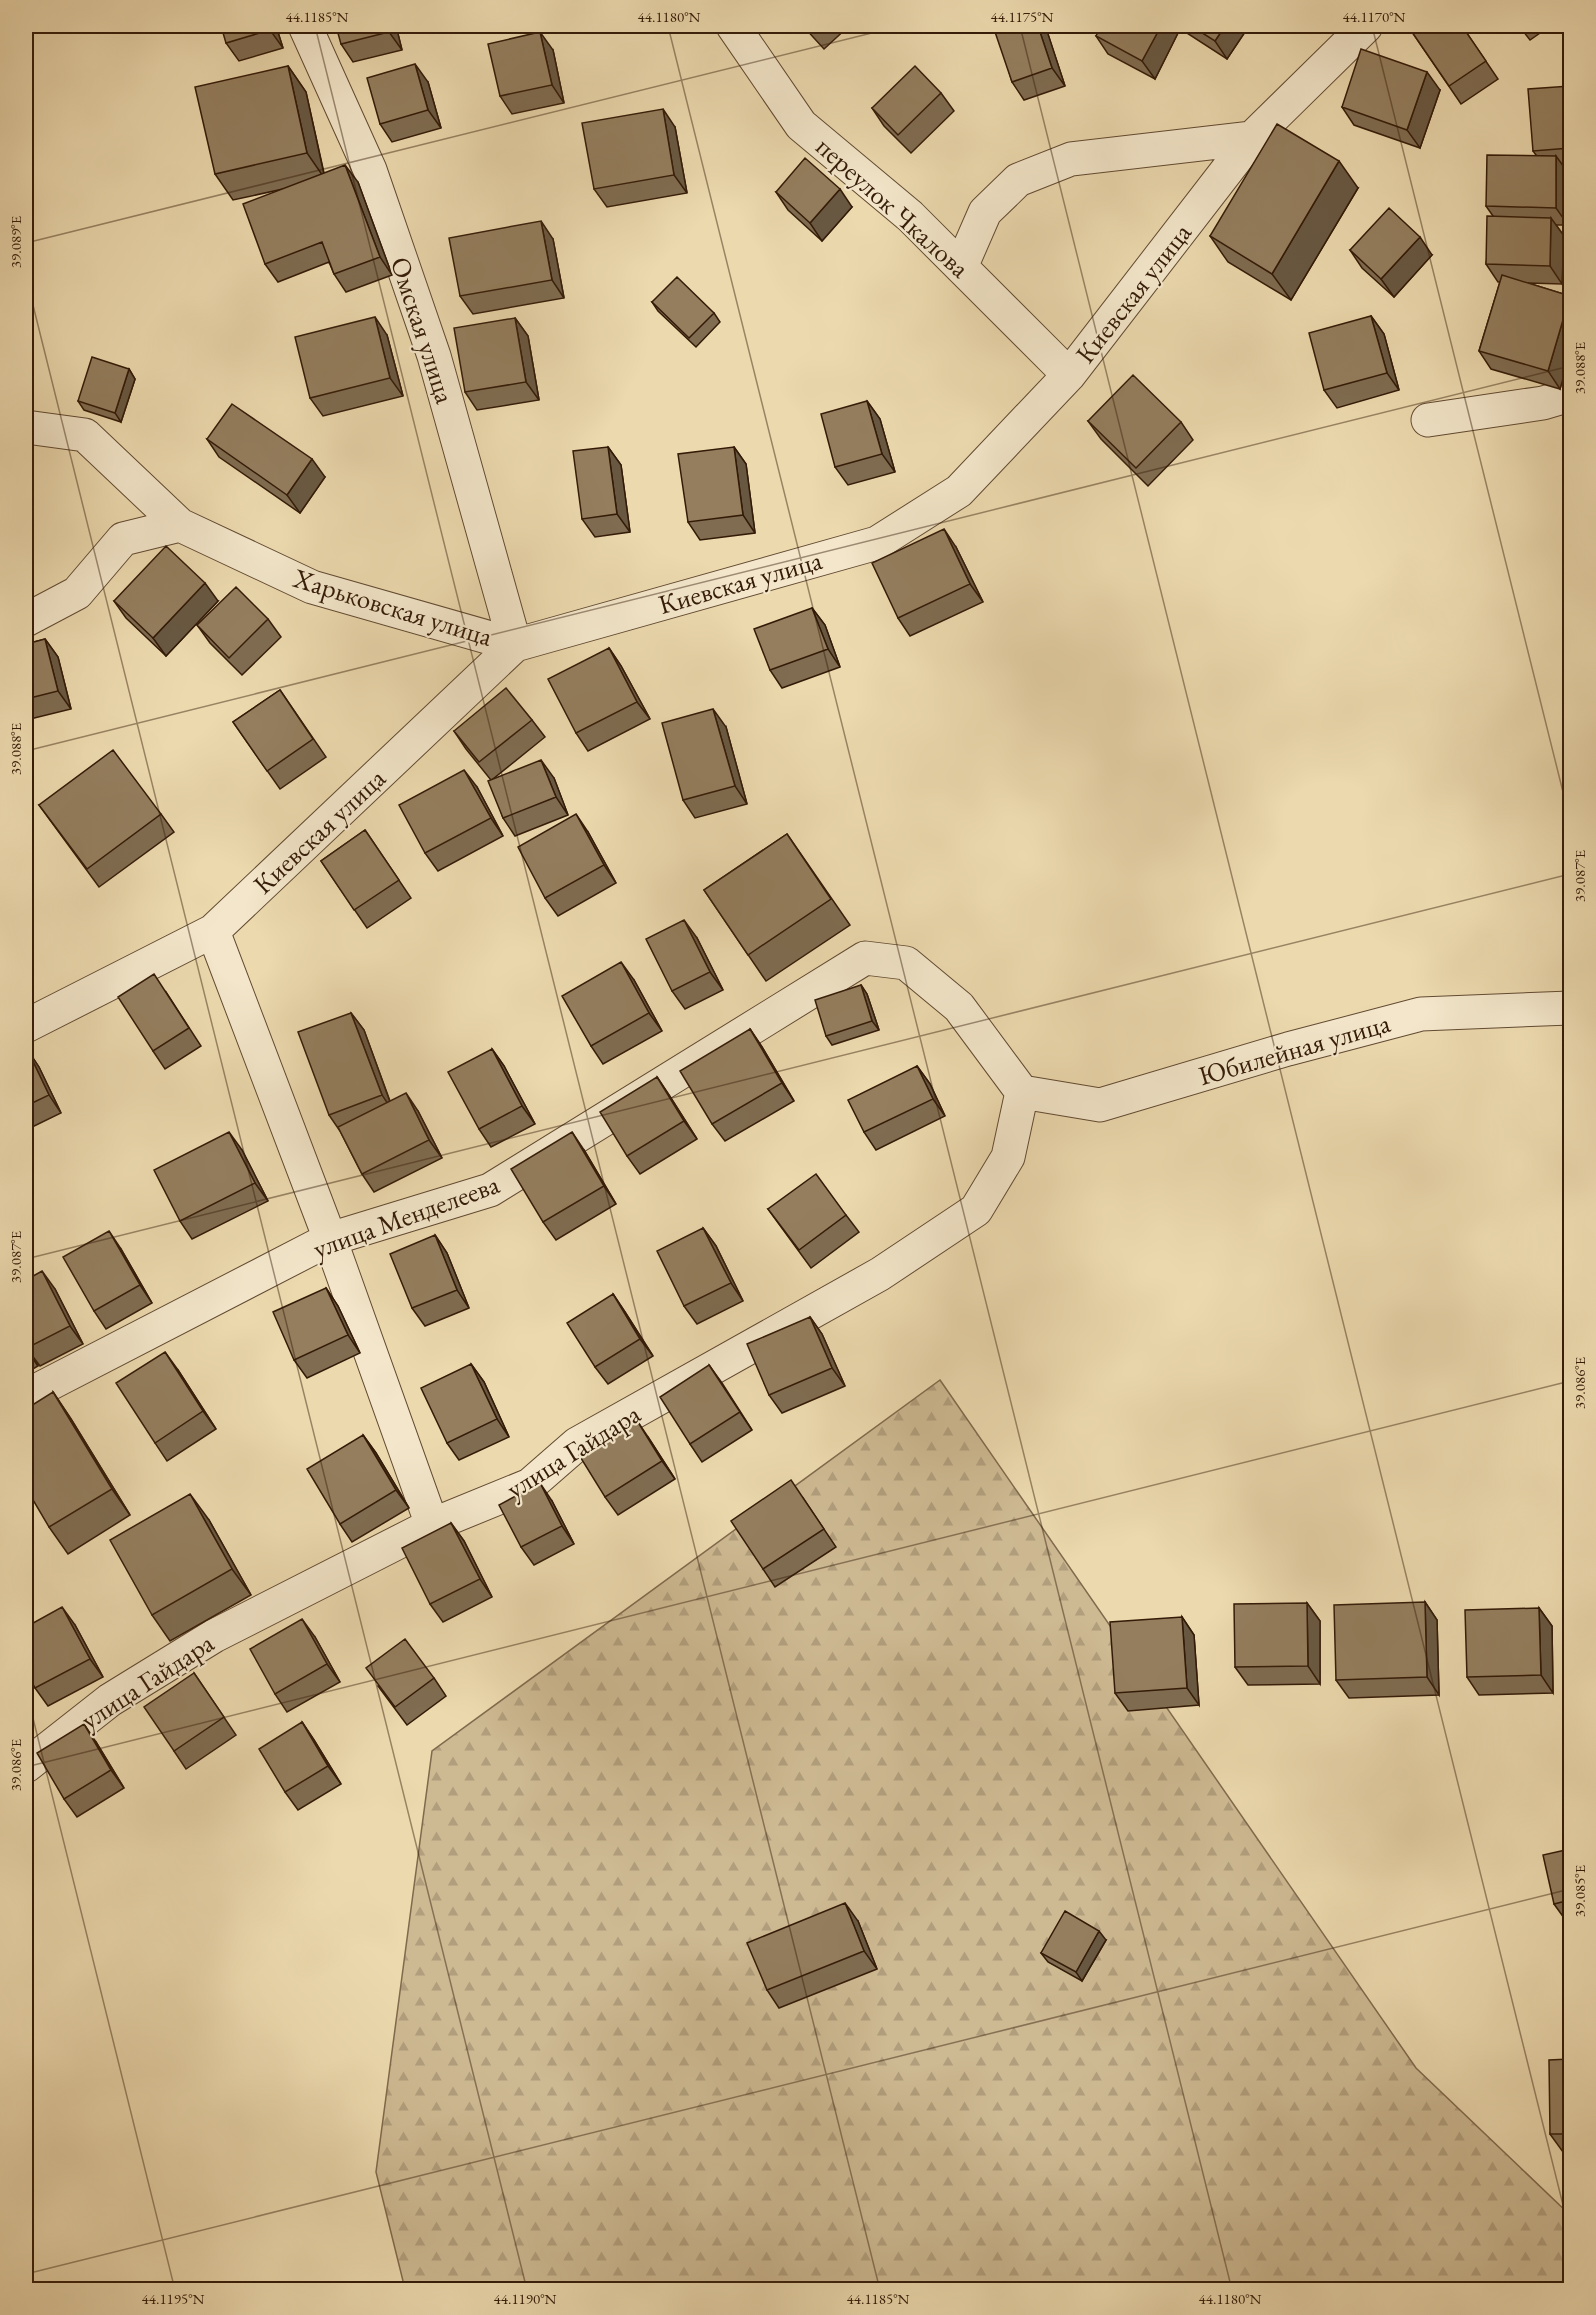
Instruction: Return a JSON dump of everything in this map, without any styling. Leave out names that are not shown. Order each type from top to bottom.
[{"type":"street","name":"Омская улица","points":[[305,26],[370,170],[434,356],[515,645]]},
{"type":"street","name":"переулок Чкалова","points":[[733,26],[801,125],[910,216],[1069,375]]},
{"type":"street","name":"Киевская улица","points":[[26,1026],[213,932],[515,645],[877,543],[959,492],[1069,375],[1252,138],[1366,26]]},
{"type":"street","points":[[961,267],[985,212],[1018,180],[1071,159],[1252,138]]},
{"type":"street","points":[[1428,420],[1543,403],[1570,395]]},
{"type":"street","name":"Харьковская улица","points":[[26,427],[85,435],[180,525],[312,587],[515,645]]},
{"type":"street","points":[[26,620],[77,593],[123,539],[180,525]]},
{"type":"street","points":[[213,932],[330,1239],[432,1525]]},
{"type":"street","name":"улица Менделеева","points":[[26,1396],[330,1239],[490,1190],[866,958],[906,963],[959,1007],[1022,1092]]},
{"type":"street","name":"Юбилейная улица","points":[[1022,1092],[1100,1105],[1288,1049],[1421,1014],[1570,1008]]},
{"type":"street","name":"улица Гайдара","points":[[26,1766],[110,1700],[214,1636],[432,1525],[530,1485],[577,1444],[880,1274],[976,1210],[1008,1157],[1022,1092]]},
{"type":"green space","points":[[940,1380],[1416,2068],[1570,2215],[1570,2289],[405,2289],[376,2172],[432,1751]]},
{"type":"building","points":[[221,26],[269,26],[270,30],[226,43]]},
{"type":"building","points":[[336,26],[388,26],[389,32],[341,44]]},
{"type":"building","points":[[807,26],[818,26],[812,31]]},
{"type":"building","points":[[993,26],[1038,26],[1052,68],[1012,82]]},
{"type":"building","points":[[1101,26],[1161,26],[1142,61],[1096,36]]},
{"type":"building","points":[[1191,26],[1225,26],[1215,41]]},
{"type":"building","points":[[1421,26],[1462,26],[1486,61],[1449,86],[1412,32]]},
{"type":"building","points":[[540,32],[552,85],[500,96],[488,44]]},
{"type":"building","points":[[1361,49],[1427,72],[1407,130],[1342,107]]},
{"type":"building","points":[[415,64],[428,110],[380,124],[367,78]]},
{"type":"building","points":[[288,66],[307,153],[215,174],[195,87]]},
{"type":"building","points":[[915,66],[941,93],[898,135],[872,108]]},
{"type":"building","points":[[1570,86],[1570,148],[1533,151],[1528,89]]},
{"type":"building","points":[[663,109],[674,175],[594,189],[582,123]]},
{"type":"building","points":[[1277,124],[1339,161],[1272,274],[1210,236]]},
{"type":"building","points":[[1487,155],[1556,156],[1556,208],[1486,206]]},
{"type":"building","points":[[805,158],[840,189],[810,223],[776,192]]},
{"type":"building","points":[[345,165],[380,257],[334,274],[322,242],[265,264],[243,204]]},
{"type":"building","points":[[1389,208],[1420,237],[1381,279],[1350,250]]},
{"type":"building","points":[[1487,216],[1551,218],[1550,266],[1486,264]]},
{"type":"building","points":[[541,221],[552,280],[460,296],[449,238]]},
{"type":"building","points":[[1502,275],[1570,296],[1548,371],[1479,351]]},
{"type":"building","points":[[677,277],[714,313],[689,338],[652,302]]},
{"type":"building","points":[[1371,316],[1387,373],[1324,390],[1309,333]]},
{"type":"building","points":[[375,317],[390,378],[310,398],[295,337]]},
{"type":"building","points":[[515,318],[526,382],[465,392],[454,328]]},
{"type":"building","points":[[92,357],[129,369],[115,413],[78,401]]},
{"type":"building","points":[[1133,375],[1181,422],[1136,468],[1088,421]]},
{"type":"building","points":[[867,401],[882,454],[835,467],[821,414]]},
{"type":"building","points":[[232,404],[312,459],[287,495],[207,439]]},
{"type":"building","points":[[608,447],[617,514],[582,519],[573,451]]},
{"type":"building","points":[[734,447],[743,515],[688,522],[678,454]]},
{"type":"building","points":[[944,529],[970,584],[898,618],[872,563]]},
{"type":"building","points":[[166,546],[205,583],[153,638],[114,601]]},
{"type":"building","points":[[236,587],[268,619],[229,658],[197,625]]},
{"type":"building","points":[[812,608],[828,649],[770,670],[754,629]]},
{"type":"building","points":[[45,639],[58,691],[26,699],[26,644]]},
{"type":"building","points":[[609,648],[637,702],[576,733],[548,679]]},
{"type":"building","points":[[506,688],[532,720],[479,762],[454,731]]},
{"type":"building","points":[[280,690],[313,739],[267,771],[233,722]]},
{"type":"building","points":[[713,709],[735,786],[683,800],[662,723]]},
{"type":"building","points":[[113,750],[161,814],[87,869],[39,805]]},
{"type":"building","points":[[541,760],[556,797],[503,818],[488,781]]},
{"type":"building","points":[[464,770],[491,818],[425,853],[399,805]]},
{"type":"building","points":[[576,814],[604,865],[545,898],[518,847]]},
{"type":"building","points":[[365,830],[399,880],[354,910],[321,861]]},
{"type":"building","points":[[787,834],[831,899],[748,955],[704,890]]},
{"type":"building","points":[[684,920],[710,972],[672,991],[646,939]]},
{"type":"building","points":[[621,962],[649,1013],[591,1046],[562,996]]},
{"type":"building","points":[[154,974],[189,1028],[153,1051],[118,997]]},
{"type":"building","points":[[861,985],[872,1021],[826,1036],[815,1000]]},
{"type":"building","points":[[351,1013],[382,1095],[329,1115],[298,1032]]},
{"type":"building","points":[[750,1029],[782,1083],[712,1124],[680,1071]]},
{"type":"building","points":[[26,1049],[49,1095],[26,1106]]},
{"type":"building","points":[[492,1049],[522,1106],[479,1129],[448,1072]]},
{"type":"building","points":[[917,1066],[933,1099],[864,1132],[848,1100]]},
{"type":"building","points":[[657,1077],[684,1121],[627,1156],[600,1112]]},
{"type":"building","points":[[406,1093],[429,1140],[362,1174],[338,1127]]},
{"type":"building","points":[[229,1132],[255,1183],[180,1221],[154,1170]]},
{"type":"building","points":[[572,1132],[604,1186],[543,1222],[511,1169]]},
{"type":"building","points":[[816,1174],[846,1215],[799,1250],[768,1209]]},
{"type":"building","points":[[703,1228],[731,1283],[684,1306],[657,1251]]},
{"type":"building","points":[[109,1231],[140,1285],[94,1311],[63,1257]]},
{"type":"building","points":[[435,1235],[457,1290],[412,1308],[390,1254]]},
{"type":"building","points":[[42,1271],[70,1326],[27,1348],[26,1280]]},
{"type":"building","points":[[326,1288],[348,1335],[294,1360],[273,1312]]},
{"type":"building","points":[[613,1294],[640,1339],[595,1367],[567,1323]]},
{"type":"building","points":[[810,1317],[832,1368],[769,1395],[747,1344]]},
{"type":"building","points":[[165,1352],[203,1411],[155,1443],[116,1383]]},
{"type":"building","points":[[471,1364],[497,1419],[447,1443],[421,1388]]},
{"type":"building","points":[[709,1365],[740,1412],[690,1444],[660,1397]]},
{"type":"building","points":[[53,1392],[112,1489],[49,1527],[26,1488],[26,1409]]},
{"type":"building","points":[[636,1419],[662,1461],[605,1497],[579,1455]]},
{"type":"building","points":[[363,1435],[396,1490],[340,1524],[307,1469]]},
{"type":"building","points":[[791,1480],[824,1529],[763,1569],[731,1521]]},
{"type":"building","points":[[540,1483],[562,1526],[521,1547],[499,1505]]},
{"type":"building","points":[[190,1494],[232,1569],[152,1615],[110,1540]]},
{"type":"building","points":[[451,1523],[480,1579],[430,1604],[402,1548]]},
{"type":"building","points":[[1425,1602],[1427,1677],[1336,1680],[1334,1605]]},
{"type":"building","points":[[1307,1603],[1308,1666],[1235,1667],[1234,1604]]},
{"type":"building","points":[[62,1607],[90,1659],[35,1688],[26,1670],[26,1627]]},
{"type":"building","points":[[1539,1608],[1541,1675],[1467,1677],[1465,1610]]},
{"type":"building","points":[[1182,1617],[1187,1688],[1115,1693],[1110,1622]]},
{"type":"building","points":[[302,1619],[327,1664],[275,1694],[250,1649]]},
{"type":"building","points":[[405,1639],[434,1678],[395,1707],[366,1668]]},
{"type":"building","points":[[194,1673],[224,1717],[174,1751],[144,1707]]},
{"type":"building","points":[[302,1722],[328,1766],[285,1792],[259,1749]]},
{"type":"building","points":[[84,1724],[111,1770],[64,1799],[37,1753]]},
{"type":"building","points":[[1570,1849],[1570,1900],[1554,1904],[1543,1855]]},
{"type":"building","points":[[845,1903],[864,1951],[767,1990],[747,1943]]},
{"type":"building","points":[[1065,1911],[1099,1931],[1076,1972],[1041,1953]]},
{"type":"building","points":[[1570,2059],[1570,2134],[1550,2134],[1549,2060]]}]
